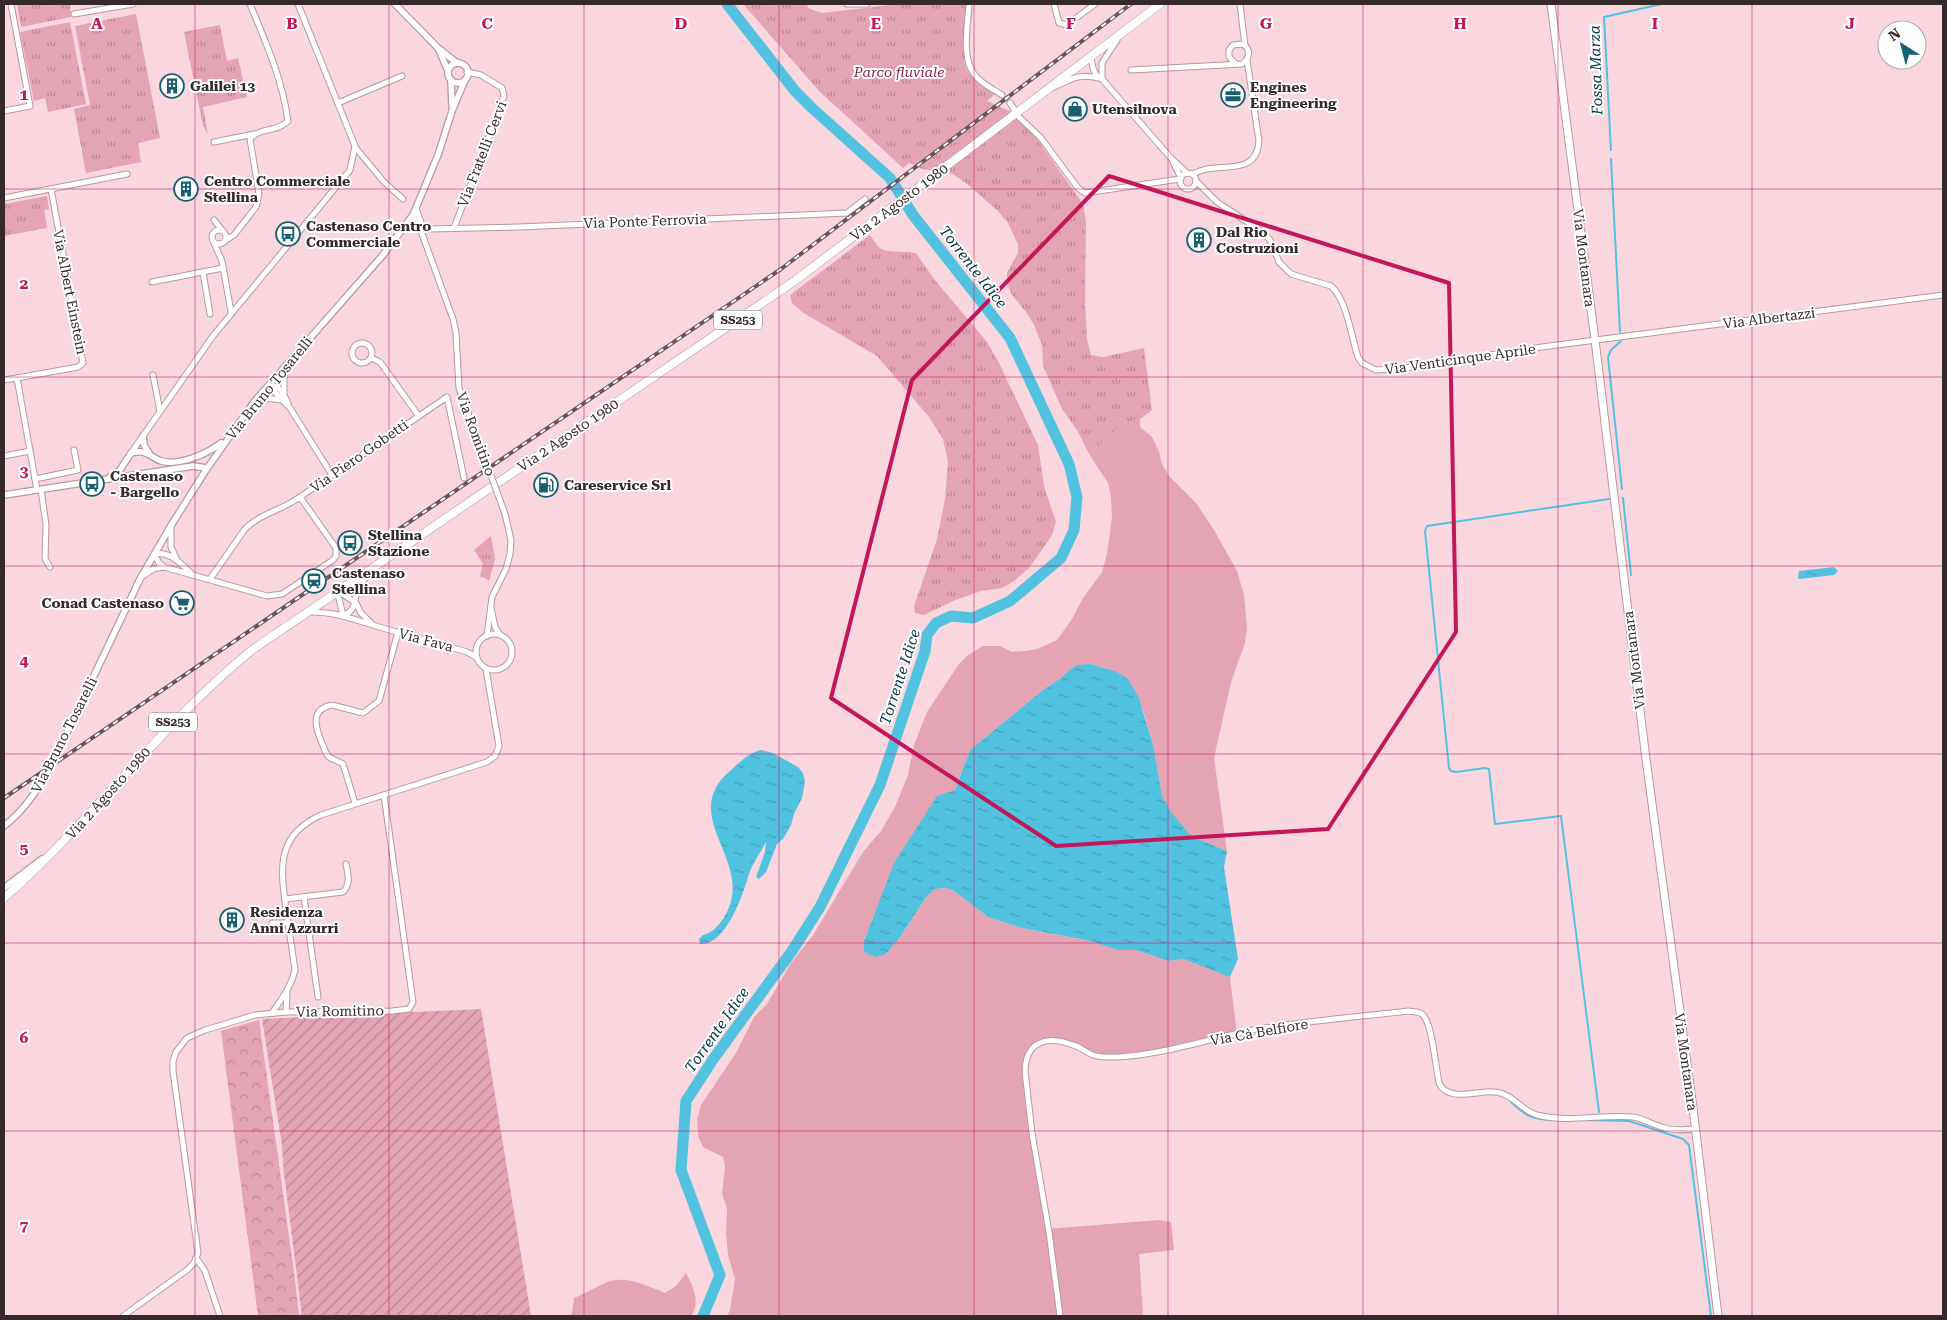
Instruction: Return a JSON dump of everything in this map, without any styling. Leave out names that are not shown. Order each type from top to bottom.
[{"type":"main road","name":"Via 2 Agosto 1980","points":[[4,898],[56,849],[207,688],[252,650],[305,612],[770,298],[1160,4]]},
{"type":"main road","name":"Via Montanara","points":[[1551,4],[1595,340],[1646,767],[1695,1128],[1718,1316]]},
{"type":"street","points":[[4,111],[30,106],[11,4]]},
{"type":"street","points":[[74,14],[133,4]]},
{"type":"street","points":[[214,142],[284,126],[288,121],[286,103],[275,64],[250,4]]},
{"type":"street","points":[[298,4],[355,146],[384,182],[403,200]]},
{"type":"street","points":[[395,4],[438,48],[457,63],[464,65],[468,72],[465,80],[459,83],[450,80],[438,48]]},
{"type":"street","points":[[847,4],[868,4]]},
{"type":"street","points":[[970,4],[968,57],[970,67],[979,79],[1002,95]]},
{"type":"street","points":[[1054,4],[1059,23],[1067,25],[1096,4]]},
{"type":"street","points":[[1181,180],[1193,177],[1201,170],[1239,167],[1253,158],[1258,148],[1247,60],[1249,54],[1245,46],[1240,4]]},
{"type":"street","points":[[1100,68],[1104,57],[1122,32]]},
{"type":"street","points":[[1236,64],[1228,57],[1230,47],[1239,43],[1245,46]]},
{"type":"street","points":[[1040,94],[1076,76],[1087,75],[1101,78],[1098,63],[1091,56]]},
{"type":"street","name":"Via Venticinque Aprile","points":[[1091,56],[1095,72],[1170,157],[1193,177],[1207,194],[1230,212],[1264,233],[1270,240],[1280,262],[1290,274],[1331,286],[1336,290],[1344,305],[1358,357],[1370,368],[1383,370],[1405,368],[1595,340]]},
{"type":"street","points":[[1131,70],[1242,64],[1247,60]]},
{"type":"street","points":[[448,71],[451,65],[457,63]]},
{"type":"street","name":"Via Fratelli Cervi","points":[[454,228],[504,96],[502,88],[481,75],[468,72]]},
{"type":"street","points":[[338,103],[402,76]]},
{"type":"street","name":"Via Bruno Tosarelli","points":[[450,80],[452,111]]},
{"type":"street","name":"Via Bruno Tosarelli","points":[[4,826],[34,796],[51,766],[140,579],[172,524],[227,438],[286,364],[403,230],[414,212],[438,155],[452,111],[465,80]]},
{"type":"street","points":[[1010,103],[1014,109]]},
{"type":"street","name":"Via Venticinque Aprile","points":[[1020,117],[1041,138],[1078,188],[1085,193],[1169,180],[1181,180]]},
{"type":"street","points":[[214,242],[218,245],[234,235],[256,206],[259,194],[250,139],[254,134]]},
{"type":"street","points":[[106,479],[117,472],[201,351],[231,312],[350,170],[355,146]]},
{"type":"street","name":"Via Venticinque Aprile","points":[[1170,157],[1184,188],[1191,188],[1207,194]]},
{"type":"street","points":[[4,198],[127,174]]},
{"type":"street","points":[[1191,188],[1193,177]]},
{"type":"street","name":"Via Albert Einstein","points":[[17,378],[78,367],[83,363],[51,189]]},
{"type":"street","name":"Via Ponte Ferrovia","points":[[421,230],[847,213],[865,199]]},
{"type":"street","name":"Via Romitino","points":[[414,212],[421,222],[421,230],[453,319],[456,333],[459,388],[505,514],[511,540],[506,569],[492,597],[487,636]]},
{"type":"street","points":[[222,261],[226,241],[224,232],[214,220],[212,238],[222,261],[231,312]]},
{"type":"street","points":[[403,230],[412,227],[421,230]]},
{"type":"street","points":[[213,233],[218,230],[224,232],[234,231],[239,228]]},
{"type":"street","points":[[152,282],[223,268]]},
{"type":"street","points":[[203,272],[210,314]]},
{"type":"street","name":"Via Albertazzi","points":[[1595,340],[1943,295]]},
{"type":"street","name":"Via Piero Gobetti","points":[[359,343],[366,344],[371,348],[371,358],[366,362],[360,363],[354,359],[352,350],[359,343]]},
{"type":"street","name":"Via Piero Gobetti","points":[[371,358],[380,362],[418,415]]},
{"type":"street","points":[[283,398],[286,364]]},
{"type":"street","points":[[153,375],[160,411]]},
{"type":"street","points":[[4,380],[17,378],[35,478],[46,525],[46,559],[50,567]]},
{"type":"street","points":[[270,384],[290,408],[332,475]]},
{"type":"street","name":"Via Romitino","points":[[447,397],[464,478]]},
{"type":"street","name":"Via Piero Gobetti","points":[[300,497],[447,397]]},
{"type":"street","points":[[254,402],[266,398],[283,398]]},
{"type":"street","points":[[143,436],[144,444],[149,453]]},
{"type":"street","points":[[131,453],[142,451],[149,453],[157,459],[169,462],[197,457],[212,450],[227,438]]},
{"type":"street","points":[[35,478],[78,470],[74,450]]},
{"type":"street","points":[[4,456],[30,451]]},
{"type":"street","points":[[197,457],[207,468]]},
{"type":"street","points":[[4,495],[196,466],[207,468]]},
{"type":"street","points":[[191,573],[181,564],[164,554],[154,554],[159,564],[164,567],[191,573],[210,579],[267,596],[275,596],[282,594],[332,560],[336,556],[336,548],[300,497],[289,505],[251,522],[244,529],[210,579]]},
{"type":"street","points":[[172,524],[171,547],[181,564]]},
{"type":"street","points":[[337,591],[343,615],[351,611],[356,603],[359,585],[384,560]]},
{"type":"street","points":[[140,579],[153,569],[164,567]]},
{"type":"street","points":[[337,591],[356,603],[366,619],[375,626]]},
{"type":"street","points":[[490,684],[497,671],[507,666],[512,656],[512,646],[500,635],[495,627],[491,608]]},
{"type":"street","name":"Via Fava","points":[[305,612],[343,615],[375,626],[463,650],[476,657]]},
{"type":"street","points":[[355,803],[343,764],[329,757],[315,722],[320,712],[328,706],[332,705],[363,712],[380,701],[398,632]]},
{"type":"street","points":[[463,650],[477,646],[487,636],[500,635]]},
{"type":"street","points":[[477,646],[476,657],[482,666],[486,669],[497,671]]},
{"type":"street","points":[[272,1013],[292,983],[295,970],[282,863],[284,852],[290,840],[307,821],[355,803],[487,762],[494,756],[499,746],[486,669]]},
{"type":"street","name":"Via Romitino","points":[[196,1258],[198,1254],[197,1243],[173,1061],[180,1045],[195,1034],[255,1016],[286,1012],[392,1011],[409,1008],[413,1002],[414,994],[384,794]]},
{"type":"street","points":[[4,888],[56,849]]},
{"type":"street","points":[[285,899],[343,892],[347,888],[349,881],[346,864]]},
{"type":"street","points":[[304,897],[318,997]]},
{"type":"street","points":[[272,923],[288,923]]},
{"type":"street","points":[[286,1012],[287,992]]},
{"type":"street","name":"Via Cà Belfiore","points":[[1060,1316],[1024,1071],[1028,1053],[1033,1046],[1041,1042],[1064,1042],[1094,1056],[1121,1057],[1173,1048],[1254,1030],[1419,1012],[1429,1025],[1439,1083],[1442,1089],[1447,1092],[1454,1094],[1502,1093],[1513,1099],[1527,1112],[1544,1117],[1633,1117],[1664,1128],[1676,1130],[1695,1128]]},
{"type":"street","points":[[123,1316],[178,1278],[194,1263],[196,1258],[205,1271],[220,1316]]},
{"type":"highlighted area","points":[[1109,176],[1449,283],[1456,632],[1328,829],[1056,846],[831,698],[912,380]]},
{"type":"green space","points":[[17,4],[70,4],[71,17],[21,27]]},
{"type":"green space","name":"Parco fluviale","points":[[743,4],[807,4],[808,8],[822,13],[899,4],[966,4],[964,61],[967,70],[978,83],[995,94],[987,101],[1021,116],[1083,204],[1086,222],[1085,304],[1087,339],[1091,355],[1103,357],[1144,348],[1152,410],[1140,419],[1124,423],[1089,454],[1077,430],[1062,409],[1043,366],[1042,345],[1034,325],[1012,295],[1007,284],[1007,273],[1018,253],[1018,244],[1008,223],[998,211],[966,183],[951,173],[922,169],[909,163],[903,168],[819,91]]},
{"type":"green space","points":[[136,14],[160,138],[138,143],[141,162],[86,173],[74,109],[90,105],[75,26]]},
{"type":"green space","points":[[70,22],[86,104],[48,112],[45,98],[34,101],[20,32]]},
{"type":"green space","points":[[220,25],[227,61],[238,58],[247,97],[203,107],[208,134],[203,126],[184,32]]},
{"type":"green space","points":[[47,196],[49,209],[44,210],[47,228],[4,236],[4,204]]},
{"type":"green space","points":[[870,235],[883,250],[916,253],[934,279],[987,342],[1038,445],[1044,486],[1056,522],[1051,537],[1029,568],[1014,581],[1002,588],[981,591],[953,601],[924,615],[915,613],[914,606],[937,539],[945,499],[948,462],[943,439],[929,417],[877,356],[802,312],[792,303],[790,295]]},
{"type":"green space","points":[[1140,419],[1140,427],[1152,437],[1159,451],[1162,464],[1169,476],[1196,503],[1214,530],[1237,571],[1244,595],[1247,627],[1245,643],[1231,682],[1214,758],[1227,851],[1191,836],[1170,812],[1162,796],[1153,744],[1143,710],[1117,672],[1091,664],[1069,670],[970,750],[955,790],[875,912],[864,941],[865,952],[886,954],[900,937],[927,896],[935,889],[946,888],[954,891],[988,917],[1022,928],[1086,940],[1118,950],[1136,950],[1169,961],[1183,959],[1230,977],[1237,1034],[1160,1050],[1099,1057],[1088,1053],[1069,1041],[1051,1038],[1037,1041],[1027,1049],[1023,1065],[1028,1113],[1046,1229],[1159,1220],[1171,1222],[1174,1250],[1139,1254],[1143,1316],[727,1316],[730,1310],[735,1279],[728,1255],[726,1233],[727,1209],[722,1193],[725,1167],[723,1157],[703,1147],[698,1136],[697,1120],[701,1105],[736,1053],[754,1017],[767,1004],[791,963],[813,935],[863,852],[881,831],[895,807],[908,775],[914,745],[927,712],[959,664],[968,655],[983,646],[1000,646],[1012,652],[1037,649],[1057,640],[1072,619],[1083,598],[1102,572],[1107,554],[1112,517],[1108,483],[1089,454],[1124,423]]},
{"type":"green space","points":[[491,536],[495,559],[489,581],[480,577],[483,564],[474,550]]},
{"type":"green space","points":[[481,1009],[531,1316],[302,1316],[282,1145],[262,1019]]},
{"type":"green space","points":[[259,1020],[299,1316],[258,1316],[221,1031]]},
{"type":"green space","points":[[686,1273],[696,1300],[691,1316],[570,1316],[574,1298],[607,1282],[614,1280],[629,1281],[665,1293],[676,1286]]},
{"type":"water","points":[[1834,567],[1838,571],[1834,575],[1798,578],[1799,571]]},
{"type":"water","points":[[1091,664],[1117,672],[1128,679],[1138,696],[1153,744],[1162,796],[1171,812],[1191,836],[1227,851],[1224,867],[1238,959],[1230,977],[1183,959],[1169,961],[1136,950],[1118,950],[1086,940],[1022,928],[988,917],[954,891],[946,888],[935,889],[927,896],[900,937],[886,954],[875,957],[864,952],[864,941],[894,863],[937,796],[955,790],[970,750],[1069,670],[1078,665]]},
{"type":"water","points":[[761,750],[773,753],[798,767],[803,773],[805,781],[802,798],[791,825],[783,839],[777,844],[766,872],[759,879],[756,877],[765,852],[766,842],[751,870],[738,905],[725,928],[718,937],[700,944],[699,939],[714,929],[723,919],[732,898],[732,879],[713,824],[711,806],[715,789],[741,761],[752,753]]},
{"type":"waterway","name":"Torrente Idice","points":[[703,1316],[720,1275],[681,1170],[686,1101],[714,1058],[792,951],[820,907],[880,785],[925,651],[927,635],[936,623],[951,616],[973,618],[1010,601],[1061,558],[1074,530],[1077,497],[1069,464],[1010,338],[913,215],[890,178],[795,91],[727,4]]},
{"type":"waterway","name":"Fossa Marza","points":[[1611,150],[1604,17],[1662,4]]},
{"type":"waterway","name":"Fossa Marza","points":[[1611,159],[1620,332]]},
{"type":"waterway","name":"Fossa Marza","points":[[1621,341],[1611,350],[1608,357],[1622,489]]},
{"type":"waterway","name":"Fossa Marza","points":[[1623,498],[1631,575]]},
{"type":"waterway","points":[[1599,1112],[1561,816],[1495,824],[1489,769],[1456,772],[1451,771],[1449,768],[1425,531],[1427,526],[1609,499]]},
{"type":"waterway","points":[[1511,1102],[1531,1117],[1555,1120]]},
{"type":"waterway","points":[[1582,1120],[1629,1121],[1683,1139],[1689,1145],[1711,1316]]},
{"type":"tunnel","points":[[1002,95],[1010,103]]},
{"type":"railway","points":[[4,798],[781,269],[1131,4]]},
{"type":"place","name":"Galilei 13","points":[[172,86]]},
{"type":"place","name":"Engines Engineering","points":[[1233,95]]},
{"type":"place","name":"Utensilnova","points":[[1075,109]]},
{"type":"place","name":"Centro Commerciale Stellina","points":[[186,189]]},
{"type":"place","name":"Castenaso Centro Commerciale","points":[[288,234]]},
{"type":"place","name":"Dal Rio Costruzioni","points":[[1199,240]]},
{"type":"place","name":"Castenaso - Bargello","points":[[92,484]]},
{"type":"place","name":"Careservice Srl","points":[[546,485]]},
{"type":"place","name":"Stellina Stazione","points":[[350,543]]},
{"type":"place","name":"Castenaso Stellina","points":[[314,581]]},
{"type":"place","name":"Conad Castenaso","points":[[182,603]]},
{"type":"place","name":"Residenza Anni Azzurri","points":[[232,920]]}]
